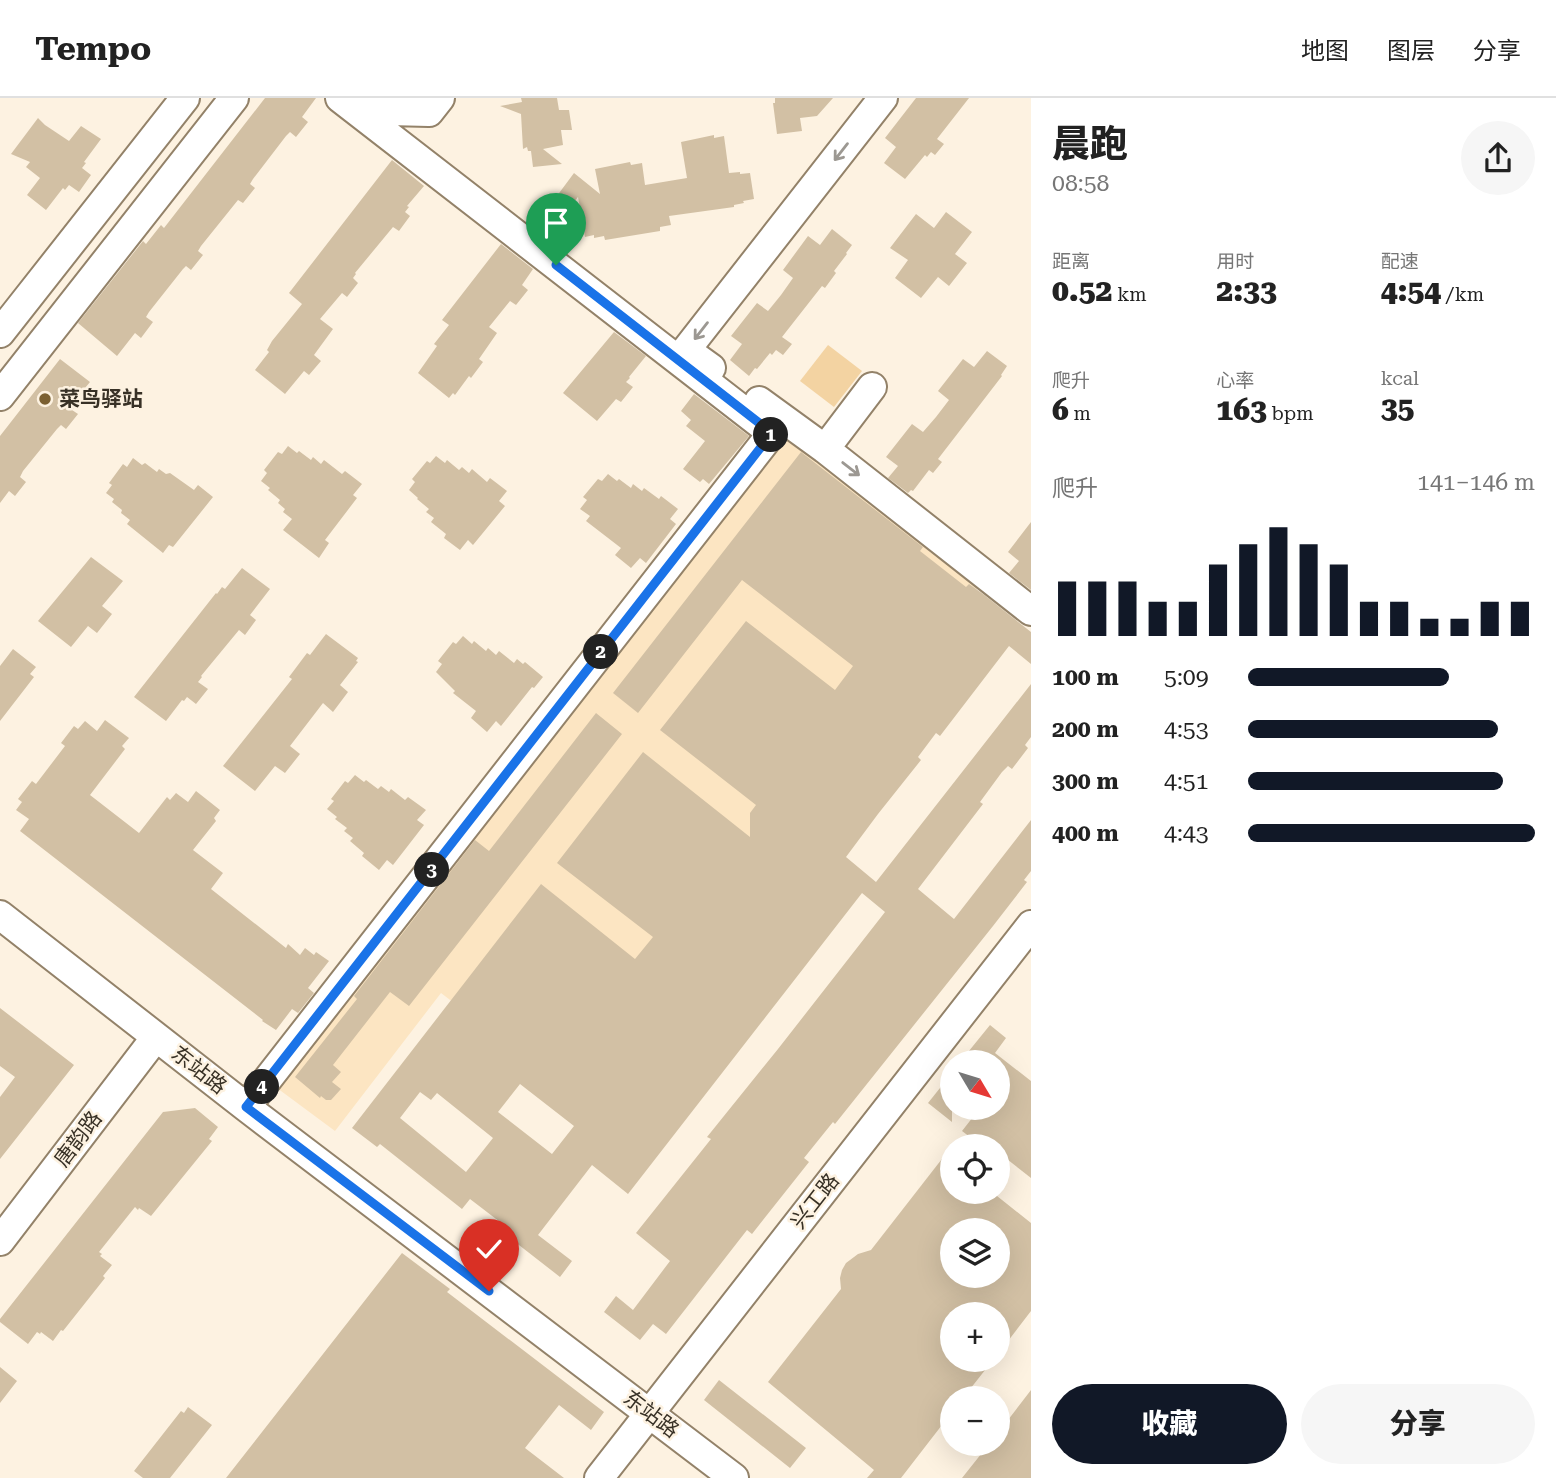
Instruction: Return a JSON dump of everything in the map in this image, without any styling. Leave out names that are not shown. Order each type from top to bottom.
[{"type":"street","points":[[0,333],[185,98]]},
{"type":"street","points":[[0,396],[234,98]]},
{"type":"street","points":[[246,1107],[772,433],[340,98]]},
{"type":"street","points":[[375,98],[389,111],[429,112],[440,98]]},
{"type":"street","points":[[883,98],[686,349],[825,449],[1031,611]]},
{"type":"street","points":[[825,449],[872,387]]},
{"type":"street","name":"东站路","points":[[0,915],[246,1107],[734,1478]]},
{"type":"street","name":"兴工路","points":[[600,1478],[1031,925]]},
{"type":"street","name":"唐韵路","points":[[0,1241],[156,1037]]},
{"type":"shaded area","points":[[828,345],[862,371],[834,407],[800,381]]},
{"type":"shaded area","points":[[787,428],[983,580],[587,1105],[441,993],[335,1131],[277,1088]]},
{"type":"building","points":[[265,98],[316,98],[302,117],[308,122],[296,137],[290,132],[286,136],[250,184],[255,188],[243,203],[238,200],[201,246],[198,251],[203,255],[191,270],[186,266],[183,269],[149,312],[146,317],[153,322],[141,338],[135,333],[117,356],[78,323],[143,241],[146,244],[161,225],[164,228]]},
{"type":"building","points":[[521,98],[557,98],[559,110],[569,110],[572,130],[561,130],[563,145],[543,149],[562,164],[533,167],[531,151],[528,151],[527,147],[523,149],[521,114],[500,106],[522,102]]},
{"type":"building","points":[[775,98],[833,98],[817,116],[800,118],[802,131],[777,134],[773,103]]},
{"type":"building","points":[[916,98],[969,98],[937,139],[944,144],[935,155],[931,152],[927,157],[925,155],[905,179],[884,163],[896,147],[885,138]]},
{"type":"building","points":[[38,118],[69,141],[81,126],[101,139],[84,162],[86,163],[82,168],[91,175],[79,192],[69,185],[65,190],[63,188],[46,210],[27,195],[40,178],[26,167],[30,162],[11,154]]},
{"type":"building","points":[[714,135],[714,138],[724,136],[729,173],[750,173],[754,199],[743,201],[744,203],[734,207],[669,216],[671,225],[660,227],[660,231],[605,240],[604,236],[585,237],[578,197],[561,218],[548,208],[574,173],[600,194],[595,169],[630,162],[631,165],[642,163],[645,185],[687,178],[681,142]]},
{"type":"building","points":[[392,160],[424,186],[407,206],[409,207],[405,212],[410,216],[399,231],[393,227],[355,273],[353,278],[358,283],[347,297],[342,293],[320,319],[333,329],[314,355],[321,361],[309,375],[304,371],[285,394],[255,370],[269,352],[267,350],[272,341],[302,304],[289,293]]},
{"type":"building","points":[[946,212],[972,232],[955,254],[967,263],[949,286],[938,277],[921,298],[895,278],[908,260],[890,248],[916,214],[934,228]]},
{"type":"building","points":[[832,229],[852,245],[847,254],[825,288],[822,286],[782,337],[792,344],[783,355],[776,350],[772,355],[770,353],[749,376],[730,360],[742,344],[731,336],[757,303],[768,311],[781,295],[793,278],[783,270],[808,236],[820,245]]},
{"type":"building","points":[[501,244],[533,269],[522,285],[528,290],[516,305],[510,301],[489,327],[497,333],[479,359],[483,362],[455,395],[453,393],[449,398],[418,373],[437,346],[434,344],[449,325],[442,320]]},
{"type":"building","points":[[614,332],[646,356],[626,382],[633,387],[621,402],[616,399],[597,421],[563,393]]},
{"type":"building","points":[[987,351],[1007,366],[1002,376],[938,459],[942,462],[933,473],[929,470],[913,491],[908,493],[888,478],[898,466],[886,457],[912,424],[923,432],[936,417],[949,400],[938,391],[963,359],[974,367]]},
{"type":"building","points":[[60,359],[90,382],[73,403],[76,406],[72,410],[78,414],[66,429],[61,425],[57,429],[23,471],[20,477],[26,482],[15,496],[9,491],[0,503],[0,436]]},
{"type":"building","points":[[694,394],[749,436],[709,484],[703,479],[700,482],[683,469],[705,441],[686,426],[691,420],[681,411]]},
{"type":"building","points":[[288,446],[311,460],[313,457],[321,464],[324,460],[342,474],[345,471],[362,484],[353,495],[357,498],[325,540],[329,543],[319,558],[283,530],[292,519],[283,512],[285,509],[278,503],[280,500],[261,481],[267,473],[264,470],[278,452],[282,454]]},
{"type":"building","points":[[801,452],[923,547],[920,551],[966,587],[969,584],[1031,632],[1031,664],[1009,646],[940,736],[936,733],[918,757],[921,760],[846,857],[876,882],[1031,684],[1031,737],[1025,745],[1028,748],[1012,769],[1008,766],[1002,772],[980,802],[983,804],[918,889],[954,919],[1031,820],[1031,871],[1024,880],[1027,882],[835,1124],[833,1122],[804,1158],[809,1162],[752,1234],[747,1230],[666,1334],[653,1324],[640,1340],[604,1312],[616,1296],[633,1310],[670,1261],[636,1233],[711,1139],[707,1137],[885,912],[862,893],[628,1194],[592,1165],[538,1235],[572,1261],[560,1277],[496,1227],[500,1222],[470,1199],[462,1209],[380,1144],[377,1147],[352,1128],[541,884],[635,959],[653,937],[557,863],[643,752],[750,837],[750,813],[756,805],[660,730],[746,621],[835,690],[853,666],[742,580],[638,713],[613,693]],"holes":[[[520,1084],[574,1126],[552,1154],[498,1112]],[[420,1092],[431,1100],[437,1093],[493,1138],[466,1172],[400,1118]]]},
{"type":"building","points":[[436,456],[445,463],[447,460],[459,470],[462,467],[469,473],[472,469],[487,482],[490,478],[507,491],[499,501],[505,506],[473,545],[468,540],[460,550],[444,538],[446,534],[431,522],[434,518],[426,512],[429,509],[409,490],[415,482],[412,479],[427,461],[430,463]]},
{"type":"building","points":[[133,458],[157,472],[159,469],[166,474],[170,473],[194,490],[198,485],[213,497],[173,547],[169,545],[163,553],[127,524],[130,520],[106,493],[112,485],[109,483],[123,464],[127,467]]},
{"type":"building","points":[[608,474],[631,488],[633,484],[659,499],[661,496],[678,509],[670,519],[676,524],[646,563],[640,558],[631,568],[615,555],[621,548],[586,521],[590,516],[580,509],[587,500],[583,497],[598,479],[602,481]]},
{"type":"building","points":[[1031,522],[1031,590],[1009,573],[1019,561],[1008,552]]},
{"type":"building","points":[[91,557],[123,581],[102,606],[112,614],[97,633],[88,626],[71,647],[38,621]]},
{"type":"building","points":[[242,568],[270,589],[250,615],[256,620],[245,635],[239,630],[201,676],[198,682],[208,689],[196,704],[187,697],[166,721],[134,697],[216,593],[222,587],[225,589]]},
{"type":"building","points":[[326,634],[358,658],[358,662],[340,685],[348,692],[333,712],[323,703],[290,746],[300,754],[285,773],[275,766],[255,791],[223,766],[292,679],[289,677],[307,653],[310,655]]},
{"type":"building","points":[[463,636],[486,651],[488,648],[496,655],[499,651],[514,663],[517,659],[523,664],[525,662],[543,677],[501,726],[496,721],[487,732],[471,718],[476,711],[453,693],[455,691],[436,672],[442,664],[438,661],[453,642],[456,644]]},
{"type":"building","points":[[13,649],[36,667],[30,674],[34,677],[0,721],[0,666]]},
{"type":"building","points":[[596,713],[622,734],[409,1006],[390,992],[333,1065],[341,1072],[332,1082],[341,1089],[331,1100],[321,1096],[320,1098],[295,1077],[357,999],[354,996],[475,840],[489,851]]},
{"type":"building","points":[[105,720],[129,738],[122,746],[125,749],[90,795],[139,833],[167,797],[170,800],[176,793],[188,802],[196,791],[220,810],[214,818],[216,821],[193,850],[223,873],[211,889],[286,948],[288,944],[300,955],[305,948],[329,961],[308,988],[314,993],[298,1013],[292,1009],[276,1030],[20,831],[29,819],[16,810],[22,802],[18,799],[32,781],[36,784],[65,746],[61,743],[74,726],[78,729],[85,721],[97,731]]},
{"type":"building","points":[[355,775],[378,789],[381,786],[389,792],[391,789],[405,800],[408,797],[426,810],[417,820],[424,825],[393,865],[387,860],[379,870],[362,856],[364,853],[350,841],[353,838],[344,831],[347,828],[327,809],[345,781],[348,783]]},
{"type":"building","points":[[0,1008],[74,1065],[0,1159],[0,1097],[15,1077],[0,1066]]},
{"type":"building","points":[[990,1025],[1006,1038],[997,1050],[970,1050]]},
{"type":"building","points":[[1010,1065],[1031,1081],[1031,1178],[1010,1161],[1010,1134],[966,1134],[962,1131],[971,1120],[1010,1120]]},
{"type":"building","points":[[940,1088],[940,1112],[928,1103]]},
{"type":"building","points":[[195,1108],[218,1127],[209,1139],[212,1141],[151,1216],[135,1207],[99,1252],[102,1254],[100,1256],[112,1265],[103,1276],[105,1278],[63,1331],[61,1330],[53,1341],[37,1332],[28,1344],[0,1322],[163,1112]]},
{"type":"building","points":[[940,1161],[940,1204],[1007,1204],[1031,1223],[1031,1311],[1010,1338],[1010,1302],[940,1302],[940,1372],[984,1372],[972,1386],[940,1386],[940,1428],[901,1478],[867,1478],[874,1470],[768,1382],[841,1289],[842,1270],[846,1263],[858,1254],[871,1250]]},
{"type":"building","points":[[402,1253],[450,1289],[447,1292],[604,1412],[591,1430],[559,1405],[525,1448],[564,1478],[226,1478]]},
{"type":"building","points":[[0,1367],[17,1381],[0,1403]]},
{"type":"building","points":[[719,1380],[806,1448],[790,1468],[704,1400]]},
{"type":"building","points":[[1031,1390],[1031,1478],[962,1478],[979,1456],[1010,1456],[1010,1417]]},
{"type":"building","points":[[188,1407],[212,1425],[170,1478],[143,1478],[134,1471],[181,1411],[184,1413]]},
{"type":"place","name":"菜鸟驿站","points":[[45,399]]},
{"type":"route","points":[[489,1291],[246,1107],[772,433],[556,265]]}]
